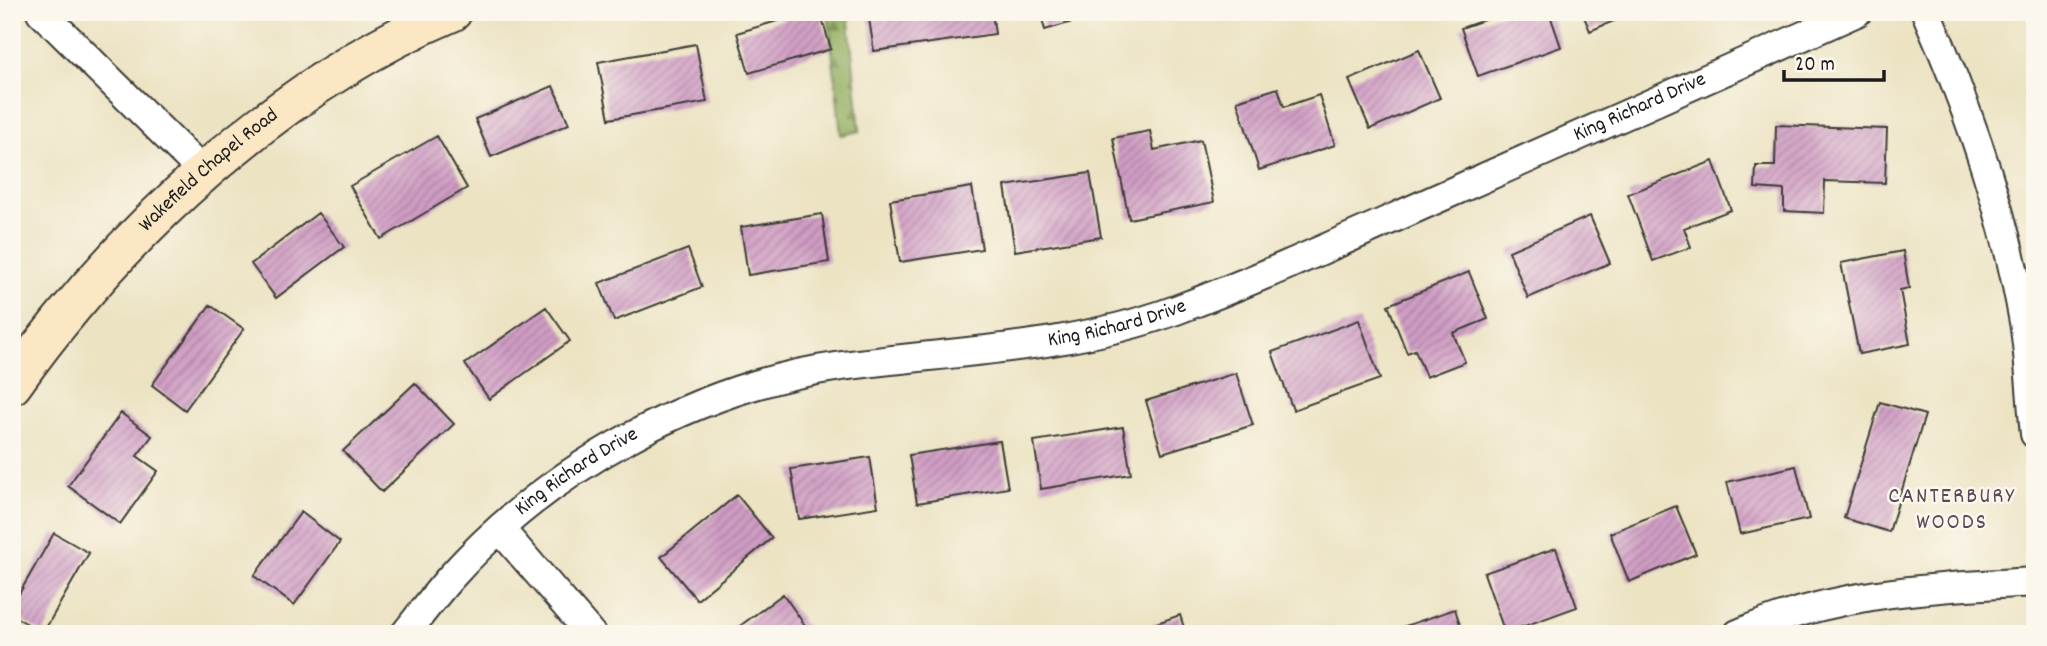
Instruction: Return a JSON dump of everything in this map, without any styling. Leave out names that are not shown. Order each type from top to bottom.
[{"type":"main road","name":"Wakefield Chapel Road","points":[[12,385],[44,340],[102,271],[204,173],[308,94],[364,58],[452,12]]},
{"type":"street","points":[[41,12],[204,173]]},
{"type":"street","name":"King Richard Drive","points":[[405,634],[451,577],[500,530],[552,487],[615,446],[688,409],[756,385],[836,367],[1027,344],[1101,331],[1172,312],[1282,267],[1857,12]]},
{"type":"street","points":[[1926,12],[1974,130],[2004,228],[2024,324],[2035,434]]},
{"type":"street","points":[[500,530],[591,634]]},
{"type":"street","points":[[1738,634],[1829,603],[1904,589],[2035,582]]},
{"type":"green space","points":[[828,12],[848,12],[860,131],[841,135]]},
{"type":"building","points":[[807,12],[820,12],[831,49],[749,73],[737,33]]},
{"type":"building","points":[[868,12],[992,12],[995,34],[874,51]]},
{"type":"building","points":[[1040,12],[1103,12],[1103,13],[1045,30]]},
{"type":"building","points":[[1507,12],[1549,12],[1561,47],[1478,76],[1461,28]]},
{"type":"building","points":[[1582,12],[1635,12],[1590,31]]},
{"type":"building","points":[[696,44],[707,102],[609,119],[598,62]]},
{"type":"building","points":[[1419,50],[1440,98],[1370,129],[1349,80]]},
{"type":"building","points":[[553,86],[569,124],[491,157],[475,119]]},
{"type":"building","points":[[1278,88],[1284,107],[1319,95],[1335,145],[1259,170],[1237,101]]},
{"type":"building","points":[[1776,125],[1887,129],[1885,183],[1825,181],[1824,213],[1784,211],[1784,190],[1755,188],[1756,166],[1775,166]]},
{"type":"building","points":[[1150,131],[1154,150],[1201,140],[1214,202],[1129,219],[1113,138]]},
{"type":"building","points":[[437,136],[467,188],[381,239],[350,186]]},
{"type":"building","points":[[1713,161],[1731,210],[1684,228],[1691,247],[1653,261],[1628,194]]},
{"type":"building","points":[[12,168],[19,197],[12,199]]},
{"type":"building","points":[[1090,173],[1101,237],[1015,251],[1005,186]]},
{"type":"building","points":[[972,187],[982,249],[900,262],[890,200]]},
{"type":"building","points":[[318,213],[344,247],[276,298],[251,264]]},
{"type":"building","points":[[822,214],[829,262],[748,275],[741,227]]},
{"type":"building","points":[[1590,216],[1610,263],[1528,298],[1509,251]]},
{"type":"building","points":[[688,249],[702,287],[614,321],[599,283]]},
{"type":"building","points":[[1903,251],[1909,288],[1900,290],[1910,344],[1859,354],[1841,263]]},
{"type":"building","points":[[1469,272],[1488,319],[1453,333],[1465,362],[1426,377],[1415,350],[1407,353],[1388,305]]},
{"type":"building","points":[[210,305],[244,329],[185,410],[152,385]]},
{"type":"building","points":[[546,307],[570,341],[489,399],[465,364]]},
{"type":"building","points":[[1359,320],[1380,379],[1293,410],[1272,352]]},
{"type":"building","points":[[1236,373],[1253,425],[1162,453],[1146,401]]},
{"type":"building","points":[[415,383],[454,424],[382,492],[343,451]]},
{"type":"building","points":[[1880,402],[1925,415],[1889,532],[1844,518]]},
{"type":"building","points":[[121,413],[152,436],[137,456],[158,471],[120,524],[68,486]]},
{"type":"building","points":[[1123,427],[1131,474],[1041,489],[1034,441]]},
{"type":"building","points":[[1000,441],[1008,488],[917,503],[909,455]]},
{"type":"building","points":[[870,457],[878,507],[799,519],[791,469]]},
{"type":"building","points":[[1796,466],[1809,519],[1740,534],[1727,482]]},
{"type":"building","points":[[737,495],[772,538],[697,600],[661,557]]},
{"type":"building","points":[[1676,506],[1696,554],[1629,582],[1610,533]]},
{"type":"building","points":[[301,512],[340,542],[294,605],[254,576]]},
{"type":"building","points":[[54,533],[89,553],[43,633],[12,615],[12,606]]},
{"type":"building","points":[[1556,548],[1577,607],[1505,633],[1484,573]]},
{"type":"building","points":[[783,594],[811,634],[729,634]]},
{"type":"building","points":[[1455,609],[1463,634],[1385,634],[1385,633]]},
{"type":"building","points":[[1180,615],[1186,634],[1128,634],[1128,633]]},
{"type":"district","name":"CANTERBURY WOODS","points":[[1952,510]]}]
